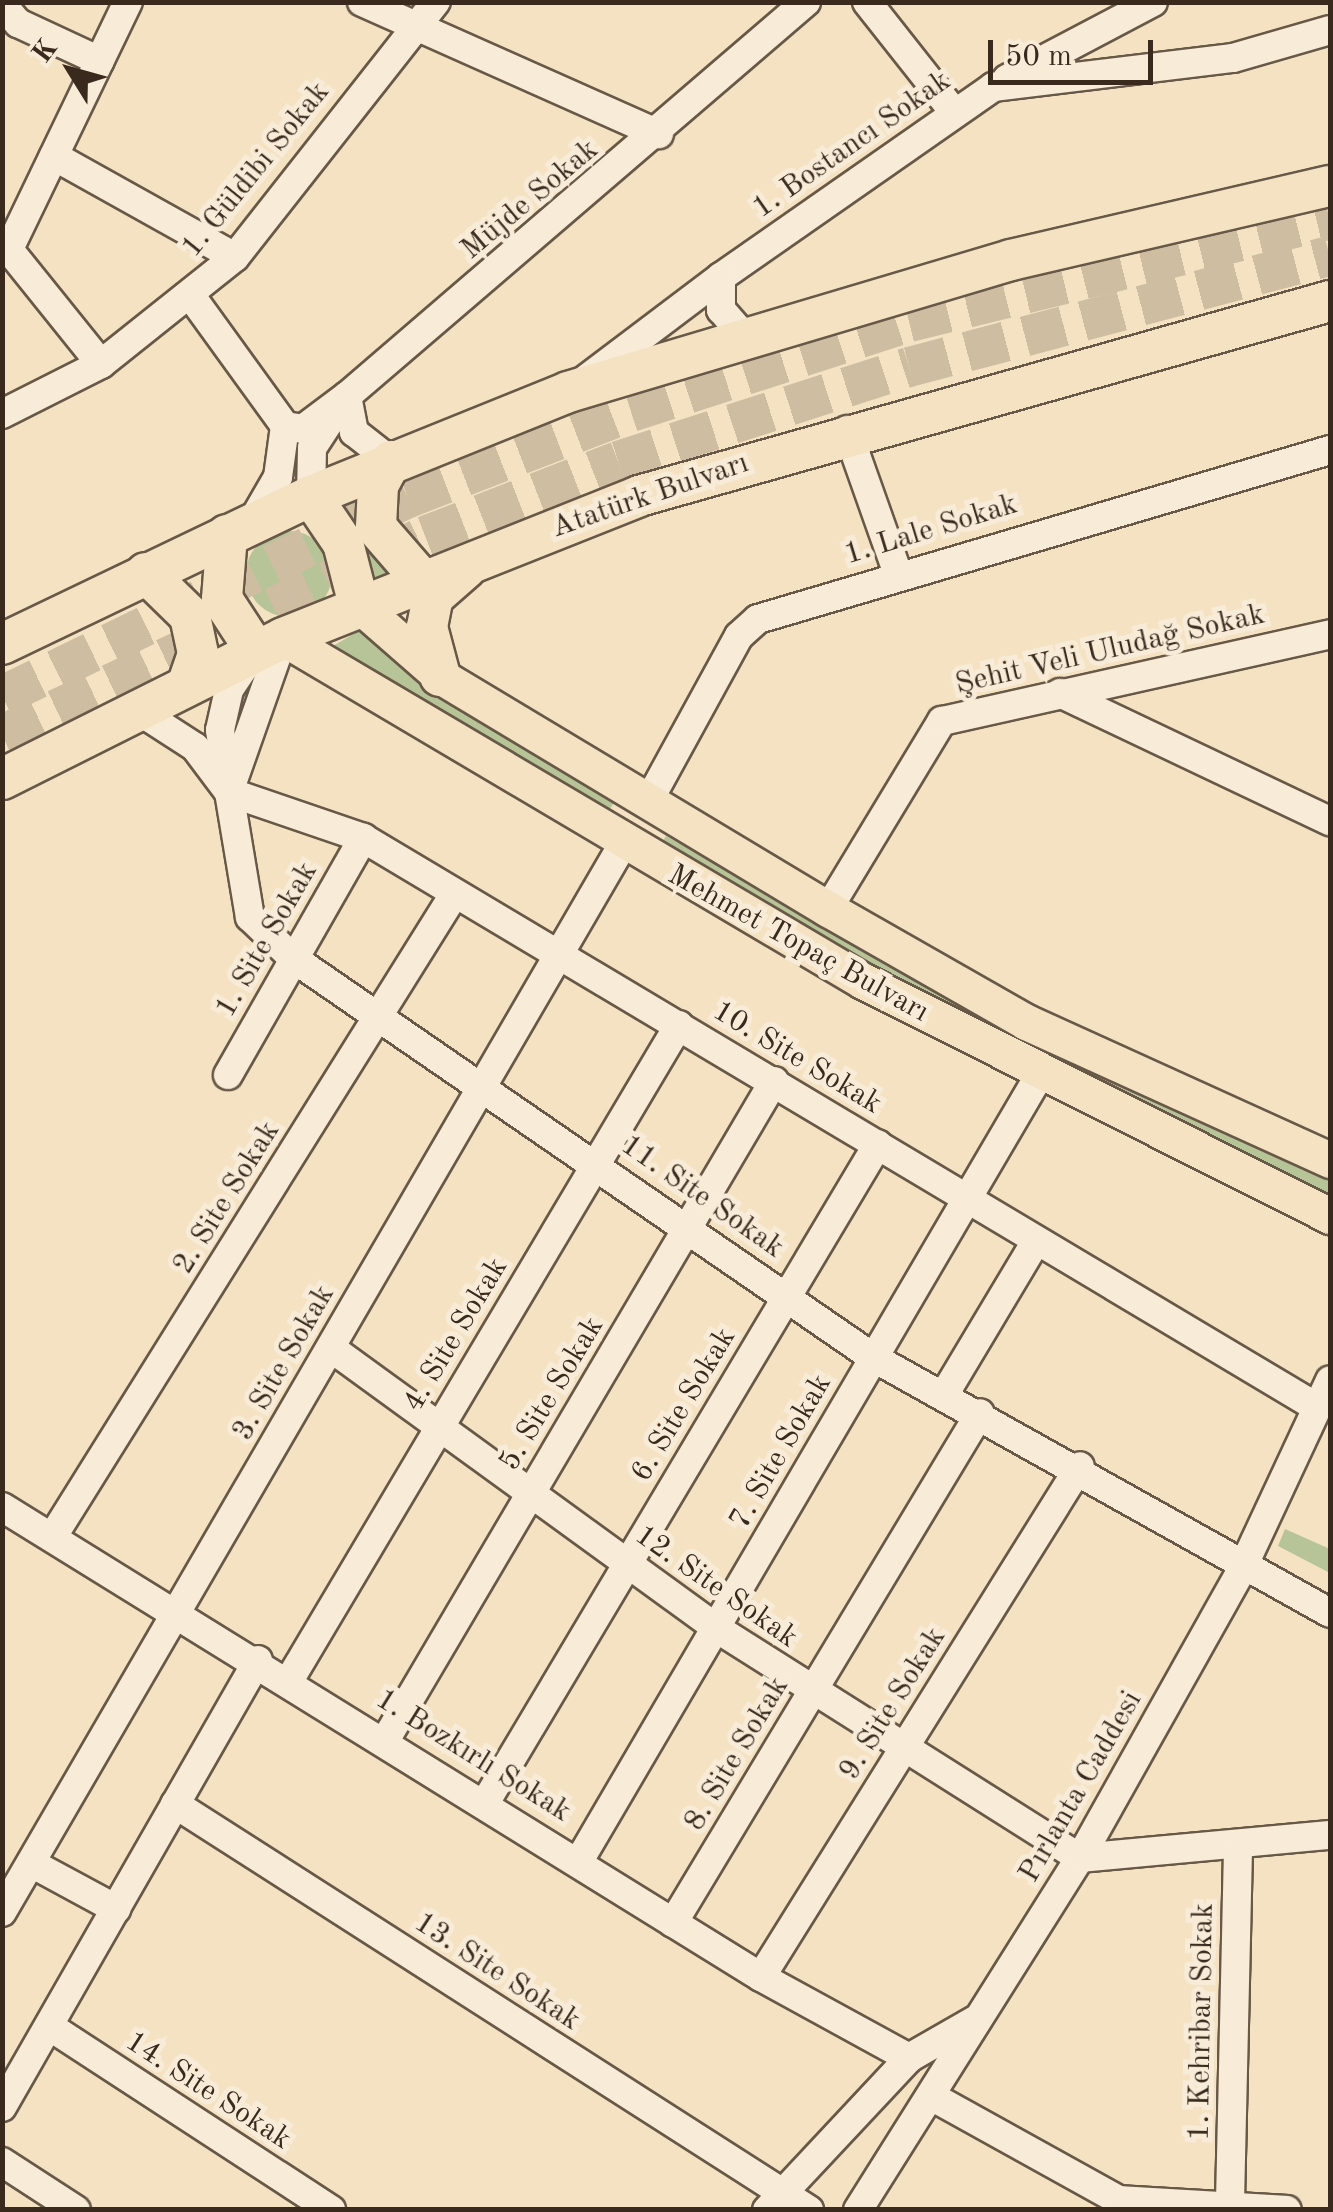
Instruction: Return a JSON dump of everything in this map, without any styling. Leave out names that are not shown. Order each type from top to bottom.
[{"type":"highway","points":[[2,644],[311,496],[568,392],[744,336],[1011,260],[1330,186]]},
{"type":"highway","name":"Atatürk Bulvarı","points":[[2,779],[269,645],[484,554],[847,430],[1330,301]]},
{"type":"highway","points":[[391,461],[375,496],[376,527],[421,579]]},
{"type":"highway","points":[[311,496],[356,572],[359,605]]},
{"type":"highway","points":[[239,529],[222,599],[269,645]]},
{"type":"highway","points":[[440,676],[426,627],[432,597],[484,554]]},
{"type":"highway","points":[[146,573],[190,616],[198,654],[188,684]]},
{"type":"main road","name":"Mehmet Topaç Bulvarı","points":[[359,605],[440,676],[828,909],[1026,1022],[1330,1160]]},
{"type":"main road","name":"Mehmet Topaç Bulvarı","points":[[269,645],[1039,1076],[1330,1216]]},
{"type":"main road","points":[[622,846],[648,802]]},
{"type":"street","points":[[101,364],[6,245],[128,2]]},
{"type":"street","points":[[362,2],[660,134]]},
{"type":"street","name":"1. Güldibi Sokak","points":[[2,414],[101,364],[191,296],[235,256],[436,2]]},
{"type":"street","name":"Müjde Sokak","points":[[285,426],[303,429],[347,396],[660,134],[806,2]]},
{"type":"street","points":[[867,2],[954,112]]},
{"type":"street","points":[[993,87],[1117,12],[1154,2]]},
{"type":"street","points":[[2,4],[18,23],[100,60]]},
{"type":"street","name":"1. Bostancı Sokak","points":[[568,392],[721,277],[993,87],[1233,58],[1330,30]]},
{"type":"street","points":[[54,156],[235,256]]},
{"type":"street","points":[[721,277],[721,310],[744,336]]},
{"type":"street","points":[[191,296],[285,426],[278,477],[239,529]]},
{"type":"street","points":[[347,396],[354,432],[391,461]]},
{"type":"street","points":[[311,496],[312,448],[347,396]]},
{"type":"street","points":[[847,430],[897,571]]},
{"type":"street","name":"1. Lale Sokak","points":[[648,802],[740,636],[758,619],[897,571],[1330,450]]},
{"type":"street","name":"Şehit Veli Uludağ Sokak","points":[[828,909],[942,722],[1330,634]]},
{"type":"street","name":"11. Site Sokak","points":[[269,645],[229,690],[220,730],[250,918],[294,959],[484,1085],[874,1358],[1080,1466],[1242,1569],[1330,1613]]},
{"type":"street","points":[[1060,693],[1330,821]]},
{"type":"street","points":[[136,709],[195,747],[229,792]]},
{"type":"street","name":"10. Site Sokak","points":[[229,792],[362,838],[1318,1408]]},
{"type":"street","name":"1. Site Sokak","points":[[228,1074],[362,838]]},
{"type":"street","name":"3. Site Sokak","points":[[2,1912],[622,846]]},
{"type":"street","name":"2. Site Sokak","points":[[53,1536],[455,893]]},
{"type":"street","name":"4. Site Sokak","points":[[290,1679],[679,1025]]},
{"type":"street","name":"7. Site Sokak","points":[[579,1862],[1039,1076]]},
{"type":"street","name":"5. Site Sokak","points":[[386,1739],[774,1082]]},
{"type":"street","name":"6. Site Sokak","points":[[485,1803],[878,1144]]},
{"type":"street","points":[[944,1395],[1034,1242]]},
{"type":"street","name":"12. Site Sokak","points":[[330,1348],[716,1628],[1080,1858]]},
{"type":"street","name":"Pırlanta Caddesi","points":[[858,2210],[1080,1858],[1242,1569],[1330,1380]]},
{"type":"street","name":"8. Site Sokak","points":[[673,1923],[980,1413]]},
{"type":"street","name":"9. Site Sokak","points":[[761,1976],[1080,1466]]},
{"type":"street","name":"1. Bozkırlı Sokak","points":[[2,1507],[290,1679],[673,1923],[909,2058]]},
{"type":"street","points":[[2,2108],[258,1660]]},
{"type":"street","name":"13. Site Sokak","points":[[176,1804],[775,2201],[809,2210]]},
{"type":"street","points":[[1080,1858],[1330,1835]]},
{"type":"street","name":"1. Kehribar Sokak","points":[[1230,2202],[1238,1844]]},
{"type":"street","points":[[31,1862],[116,1910]]},
{"type":"street","points":[[775,2201],[909,2058],[981,2016]]},
{"type":"street","name":"14. Site Sokak","points":[[49,2026],[331,2210]]},
{"type":"street","points":[[931,2096],[1119,2200],[1157,2204],[1230,2202],[1287,2210]]},
{"type":"street","points":[[5,2170],[76,2210]]},
{"type":"green space","points":[[370,491],[399,573],[371,582],[338,503]]},
{"type":"green space","points":[[281,531],[297,531],[320,543],[329,557],[329,591],[320,605],[297,617],[281,617],[265,610],[253,598],[246,582],[246,566],[253,550],[265,538]]},
{"type":"green space","points":[[362,629],[416,680],[616,799],[606,816],[328,649]]},
{"type":"green space","points":[[666,836],[1022,1035],[1330,1177],[1330,1202],[1007,1044],[656,851]]},
{"type":"green space","points":[[1285,1529],[1330,1549],[1330,1573],[1278,1546]]},
{"type":"tunnel","points":[[2,696],[408,498],[631,412],[909,322],[1330,219]]},
{"type":"tunnel","points":[[2,735],[425,536],[618,461],[909,367],[1330,256]]}]
